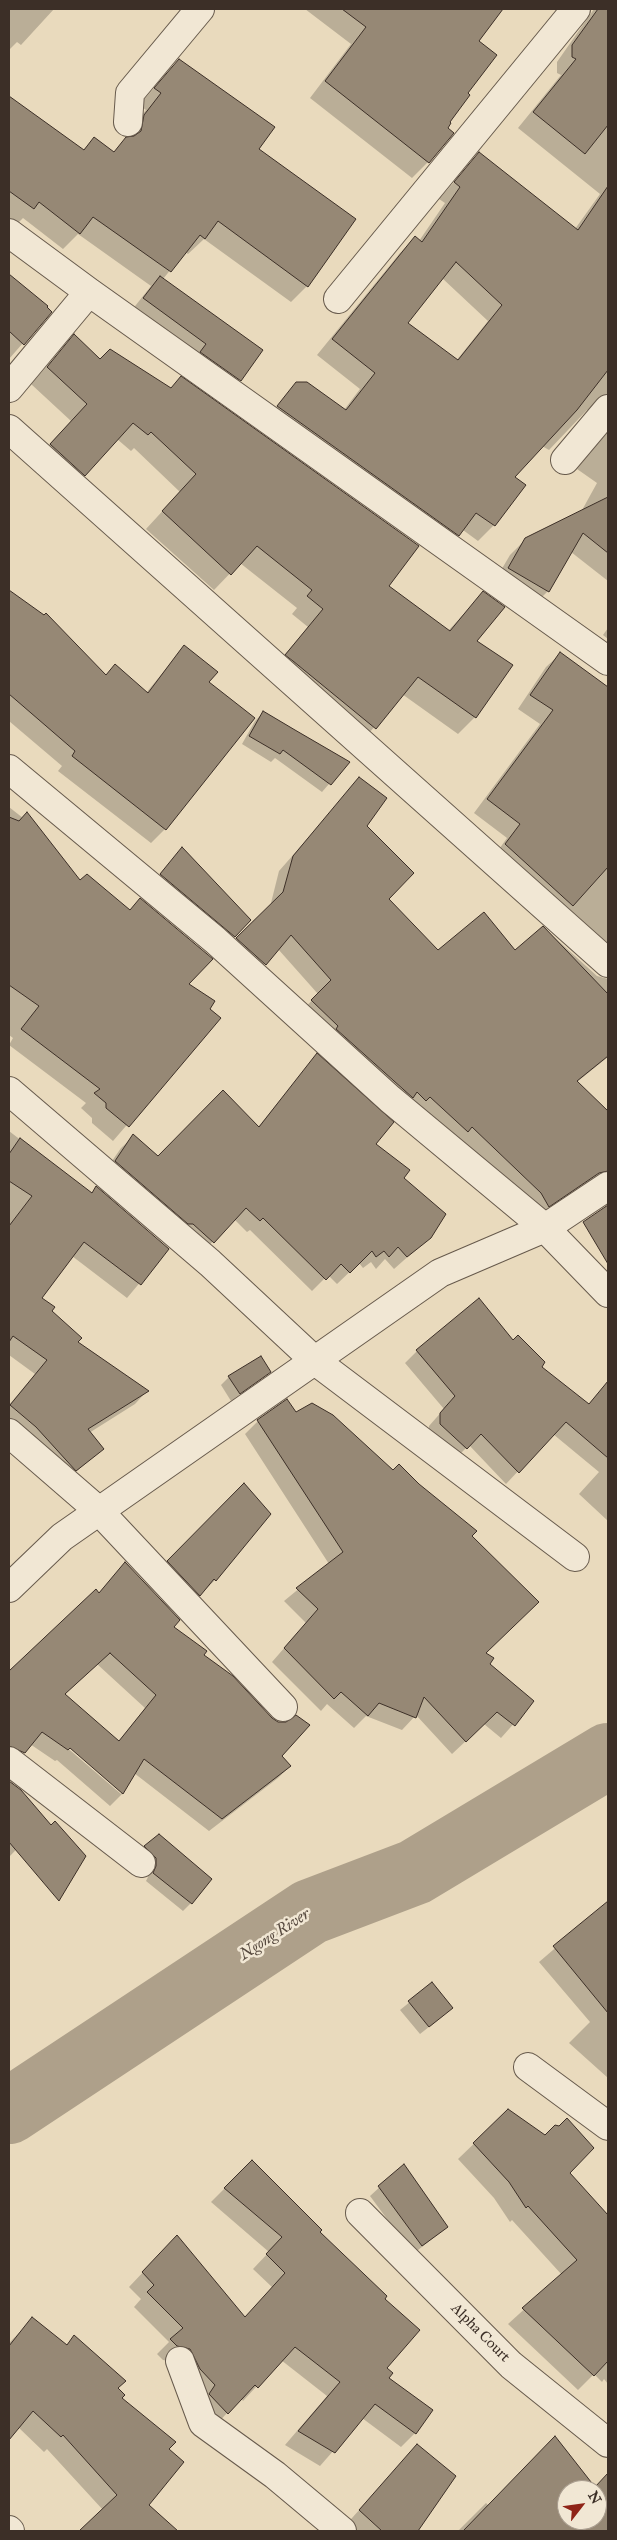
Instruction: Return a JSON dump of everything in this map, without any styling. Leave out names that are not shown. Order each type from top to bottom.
[{"type":"street","points":[[128,122],[130,93],[200,9]]},
{"type":"street","points":[[338,299],[576,9]]},
{"type":"street","points":[[9,233],[608,661]]},
{"type":"street","points":[[9,388],[89,292]]},
{"type":"street","points":[[564,460],[608,409]]},
{"type":"street","points":[[9,429],[608,963]]},
{"type":"street","points":[[9,769],[215,940],[390,1099],[544,1228],[608,1293]]},
{"type":"street","points":[[9,1091],[210,1263],[314,1360],[575,1557]]},
{"type":"street","points":[[9,1588],[62,1538],[440,1273],[544,1228],[608,1186]]},
{"type":"street","points":[[9,1433],[99,1511],[284,1707]]},
{"type":"street","points":[[9,1761],[141,1863]]},
{"type":"street","points":[[528,2067],[608,2126]]},
{"type":"street","name":"Alpha Court","points":[[360,2213],[511,2365],[608,2443]]},
{"type":"street","points":[[180,2361],[203,2423],[275,2475],[342,2531]]},
{"type":"building","points":[[342,9],[503,9],[479,41],[497,55],[468,93],[470,95],[450,122],[448,128],[454,133],[429,163],[325,81],[366,27]]},
{"type":"building","points":[[598,9],[608,9],[608,125],[585,154],[533,112],[576,59],[572,57],[572,45]]},
{"type":"building","points":[[179,59],[275,127],[259,149],[356,219],[308,287],[218,221],[205,239],[200,235],[171,272],[93,217],[80,234],[39,202],[34,209],[9,191],[9,96],[84,150],[94,137],[114,152],[126,137],[134,136],[141,131],[144,115],[161,93],[154,88]]},
{"type":"building","points":[[479,152],[578,230],[608,186],[608,370],[577,410],[515,477],[526,485],[495,526],[476,513],[459,536],[277,406],[296,382],[307,382],[346,410],[375,373],[332,339],[415,236],[422,242],[460,187],[454,182]],"holes":[[[456,262],[502,305],[458,360],[408,323]]]},
{"type":"building","points":[[9,274],[48,306],[52,312],[24,345],[9,331]]},
{"type":"building","points":[[160,276],[263,350],[241,381],[200,352],[206,344],[143,298]]},
{"type":"building","points":[[74,334],[100,359],[110,349],[171,388],[181,376],[419,546],[389,586],[450,631],[483,591],[505,607],[477,641],[513,665],[476,718],[418,677],[376,729],[285,655],[323,609],[307,596],[312,590],[257,546],[231,575],[162,511],[196,474],[151,432],[148,435],[133,423],[85,476],[50,444],[87,404],[47,367]]},
{"type":"building","points":[[608,497],[608,553],[583,533],[549,592],[508,568],[525,538]]},
{"type":"building","points":[[9,590],[44,615],[46,613],[106,675],[115,664],[148,693],[184,645],[218,672],[209,682],[255,718],[166,830],[72,756],[75,751],[9,694]]},
{"type":"building","points":[[560,652],[608,687],[608,867],[573,906],[505,844],[520,824],[487,799],[553,710],[530,695]]},
{"type":"building","points":[[263,711],[350,762],[331,785],[283,750],[280,754],[249,736]]},
{"type":"building","points":[[359,777],[387,798],[367,826],[414,873],[389,899],[438,950],[484,912],[515,950],[543,926],[608,994],[608,1056],[577,1081],[608,1111],[608,1171],[599,1173],[549,1207],[541,1193],[472,1127],[468,1132],[430,1097],[426,1101],[417,1092],[413,1098],[336,1029],[338,1026],[311,1000],[331,980],[291,935],[266,965],[236,938],[283,892],[293,856]]},
{"type":"building","points":[[27,812],[80,880],[87,874],[130,910],[140,898],[213,959],[189,984],[215,1001],[210,1009],[221,1018],[129,1127],[106,1108],[106,1103],[94,1093],[100,1089],[21,1029],[39,1006],[9,985],[9,817],[19,821]]},
{"type":"building","points":[[182,847],[251,920],[235,937],[160,874]]},
{"type":"building","points":[[317,1053],[394,1122],[376,1144],[410,1170],[404,1178],[446,1214],[431,1238],[407,1257],[398,1247],[389,1257],[384,1251],[376,1257],[372,1251],[350,1273],[341,1264],[326,1280],[263,1218],[260,1221],[246,1208],[214,1243],[193,1224],[188,1224],[115,1161],[133,1134],[158,1156],[223,1090],[259,1127]]},
{"type":"building","points":[[20,1138],[92,1193],[96,1186],[169,1249],[141,1285],[84,1242],[42,1298],[55,1307],[52,1311],[82,1338],[78,1342],[149,1391],[88,1429],[104,1449],[76,1471],[36,1427],[10,1405],[47,1360],[13,1336],[9,1342],[9,1226],[32,1196],[9,1181],[9,1154]]},
{"type":"building","points":[[608,1205],[608,1264],[583,1222]]},
{"type":"building","points":[[479,1298],[513,1340],[518,1335],[545,1362],[542,1367],[589,1404],[608,1381],[608,1458],[566,1422],[519,1473],[481,1434],[467,1449],[440,1424],[440,1413],[455,1396],[416,1350]]},
{"type":"building","points":[[261,1356],[271,1372],[240,1394],[228,1376]]},
{"type":"building","points":[[287,1399],[296,1412],[312,1403],[333,1415],[393,1470],[399,1464],[419,1484],[477,1531],[472,1536],[539,1602],[486,1653],[494,1658],[490,1664],[534,1701],[515,1726],[497,1712],[466,1742],[424,1697],[416,1718],[379,1703],[368,1716],[341,1692],[334,1699],[284,1648],[318,1609],[296,1588],[343,1552],[257,1420]]},
{"type":"building","points":[[244,1483],[271,1514],[216,1581],[214,1579],[200,1596],[167,1561]]},
{"type":"building","points":[[125,1562],[180,1620],[174,1627],[207,1651],[204,1655],[233,1676],[272,1718],[278,1722],[286,1722],[296,1715],[310,1725],[282,1756],[291,1766],[222,1819],[144,1759],[123,1794],[70,1748],[68,1750],[42,1732],[25,1753],[9,1746],[9,1671],[96,1589],[99,1593]],"holes":[[[110,1653],[156,1695],[119,1741],[65,1694]]]},
{"type":"building","points":[[9,1781],[21,1790],[51,1825],[55,1821],[86,1856],[59,1901],[9,1842]]},
{"type":"building","points":[[159,1834],[212,1879],[192,1904],[153,1873],[156,1866],[156,1858],[144,1846]]},
{"type":"building","points":[[608,1901],[608,2013],[553,1946]]},
{"type":"building","points":[[432,1982],[453,2008],[429,2027],[408,2001]]},
{"type":"building","points":[[508,2109],[545,2135],[555,2125],[559,2126],[567,2118],[594,2148],[570,2173],[608,2215],[608,2361],[594,2376],[522,2308],[577,2260],[528,2206],[526,2208],[509,2182],[473,2143]]},
{"type":"building","points":[[252,2160],[322,2230],[320,2232],[387,2296],[385,2299],[420,2330],[387,2368],[393,2373],[389,2378],[433,2410],[416,2434],[375,2404],[335,2453],[298,2431],[340,2382],[295,2347],[258,2388],[255,2385],[228,2414],[209,2394],[215,2385],[200,2369],[190,2349],[177,2346],[170,2339],[183,2328],[147,2292],[154,2285],[142,2272],[177,2235],[245,2317],[285,2273],[266,2254],[282,2237],[224,2188]]},
{"type":"building","points":[[404,2164],[448,2227],[422,2246],[378,2186]]},
{"type":"building","points":[[32,2317],[67,2345],[74,2335],[126,2381],[118,2388],[125,2395],[122,2398],[176,2442],[169,2449],[184,2462],[149,2505],[178,2531],[79,2531],[117,2495],[63,2435],[61,2437],[33,2411],[9,2440],[9,2346]]},
{"type":"building","points":[[555,2436],[590,2480],[557,2480],[557,2530],[607,2530],[607,2480],[602,2480],[608,2473],[608,2531],[463,2531]]},
{"type":"building","points":[[417,2444],[456,2476],[418,2531],[382,2531],[359,2510]]},
{"type":"waterway","name":"Ngong River","points":[[9,2111],[310,1912],[415,1872],[608,1756]]}]
